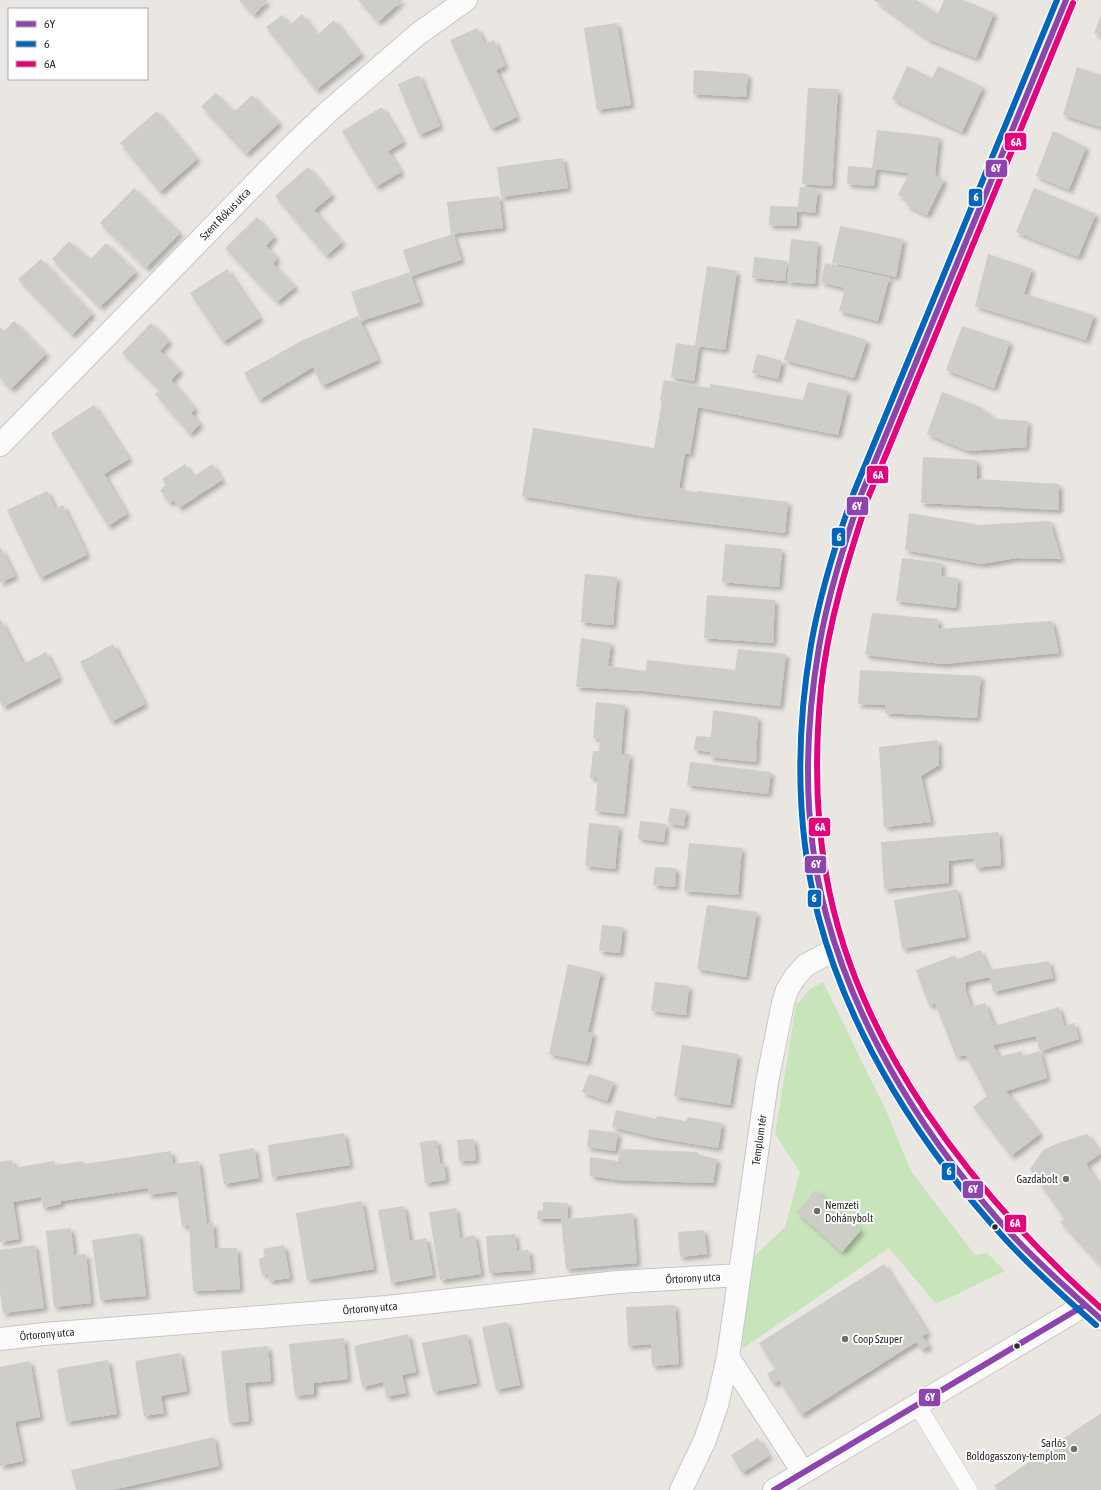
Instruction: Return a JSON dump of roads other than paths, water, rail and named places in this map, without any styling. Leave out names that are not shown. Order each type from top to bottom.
[{"type":"street","name":"Szent Rókus utca","points":[[0,445],[291,147],[329,111],[418,34],[466,0]]},
{"type":"street","points":[[774,1490],[917,1405],[1097,1315],[1038,1261],[1002,1224],[961,1173],[928,1128],[896,1077],[859,1006],[836,949],[822,898],[816,867],[809,789],[811,718],[818,648],[825,613],[845,542],[861,495],[1066,0]]},
{"type":"street","name":"Templom tér","points":[[681,1490],[705,1440],[717,1405],[728,1357],[767,1082],[783,1003],[787,990],[795,977],[806,965],[836,949]]},
{"type":"street","name":"Őrtorony utca","points":[[0,1339],[387,1307],[618,1282],[740,1275]]},
{"type":"street","points":[[728,1357],[803,1472]]},
{"type":"lane","points":[[917,1405],[969,1490]]},
{"type":"place","name":"Gazdabolt","points":[[1066,1179]]},
{"type":"place","name":"Nemzeti Dohánybolt","points":[[817,1211]]},
{"type":"place","name":"Coop Szuper","points":[[845,1339]]},
{"type":"place","name":"Sarlós Boldogasszony-templom","points":[[1074,1449]]}]
